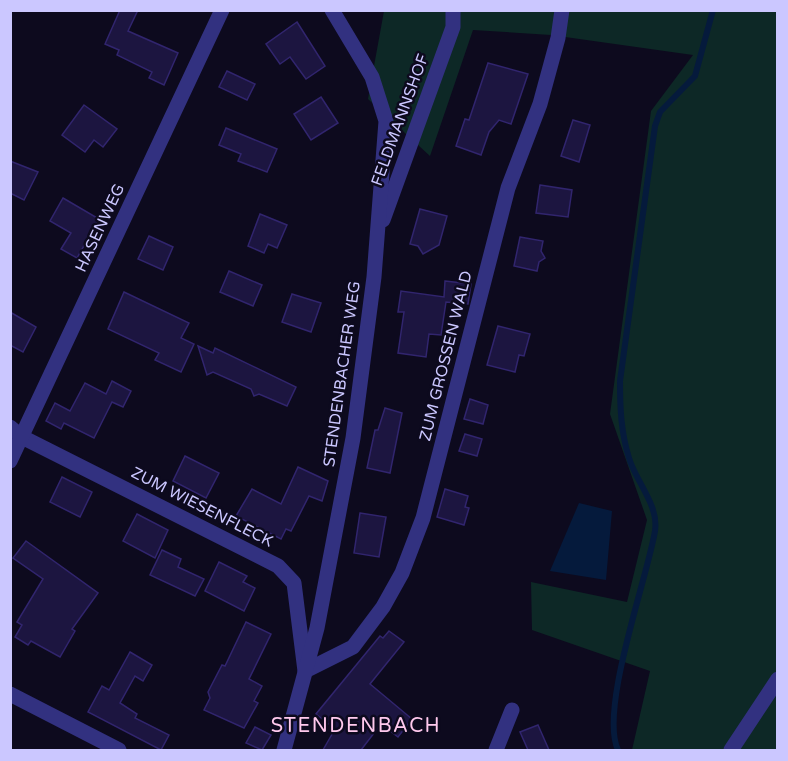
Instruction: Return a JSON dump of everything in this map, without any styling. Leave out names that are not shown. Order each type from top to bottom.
[{"type":"street","name":"HASENWEG","points":[[10,461],[16,432],[222,10]]},
{"type":"street","name":"STENDENBACHER WEG","points":[[284,750],[317,628],[353,438],[376,242],[386,121],[372,77],[332,10]]},
{"type":"street","name":"FELDMANNSHOF","points":[[376,242],[453,27],[453,10]]},
{"type":"street","name":"ZUM GROSSEN WALD","points":[[306,671],[353,647],[382,607],[402,573],[423,518],[508,188],[540,104],[558,38],[562,10]]},
{"type":"street","name":"ZUM WIESENFLECK","points":[[16,432],[278,566],[294,583],[306,671]]},
{"type":"street","points":[[731,750],[777,679]]},
{"type":"street","points":[[10,694],[118,750]]},
{"type":"street","points":[[496,750],[512,710]]},
{"type":"green space","points":[[384,11],[777,11],[777,750],[632,750],[650,671],[532,630],[531,582],[627,602],[647,520],[610,414],[651,111],[693,55],[551,35],[473,30],[430,156],[368,99]]},
{"type":"water","points":[[579,503],[612,511],[606,580],[550,571]]},
{"type":"building","points":[[120,10],[138,10],[128,31],[178,53],[164,85],[149,78],[152,72],[117,55],[119,50],[105,44]]},
{"type":"building","points":[[297,22],[325,66],[306,79],[290,57],[280,64],[266,44]]},
{"type":"building","points":[[488,63],[528,74],[511,124],[499,120],[489,132],[481,155],[456,146],[465,119],[469,120]]},
{"type":"building","points":[[227,71],[255,84],[247,100],[219,87]]},
{"type":"building","points":[[321,97],[338,123],[311,140],[294,114]]},
{"type":"building","points":[[84,105],[117,129],[103,147],[94,140],[85,152],[62,135]]},
{"type":"building","points":[[573,120],[590,125],[579,162],[561,156]]},
{"type":"building","points":[[226,128],[277,149],[267,172],[238,161],[241,154],[219,145]]},
{"type":"building","points":[[10,161],[38,172],[24,200],[10,193]]},
{"type":"building","points":[[540,185],[572,190],[568,217],[536,213]]},
{"type":"building","points":[[63,198],[99,219],[77,258],[61,249],[71,233],[50,221]]},
{"type":"building","points":[[420,209],[447,216],[439,245],[423,254],[418,246],[410,244]]},
{"type":"building","points":[[260,214],[287,225],[277,248],[268,244],[264,253],[248,246]]},
{"type":"building","points":[[149,236],[173,247],[163,270],[138,259]]},
{"type":"building","points":[[520,237],[543,241],[541,251],[545,258],[539,262],[537,271],[514,266]]},
{"type":"building","points":[[229,271],[262,285],[253,306],[220,292]]},
{"type":"building","points":[[445,281],[471,284],[468,304],[446,302],[441,335],[429,334],[426,357],[398,353],[404,312],[398,312],[401,291],[444,297]]},
{"type":"building","points":[[124,292],[189,323],[181,338],[194,344],[181,372],[155,360],[159,353],[108,329]]},
{"type":"building","points":[[292,294],[321,303],[311,332],[282,322]]},
{"type":"building","points":[[10,312],[36,327],[23,352],[10,345]]},
{"type":"building","points":[[498,326],[530,334],[524,356],[519,355],[515,372],[487,365]]},
{"type":"building","points":[[198,346],[213,353],[215,348],[296,387],[287,406],[259,394],[254,396],[251,389],[213,372],[207,375]]},
{"type":"building","points":[[112,381],[131,391],[123,407],[112,402],[94,438],[64,423],[61,429],[46,421],[55,403],[70,411],[85,383],[106,394]]},
{"type":"building","points":[[470,399],[488,405],[483,424],[464,419]]},
{"type":"building","points":[[385,408],[402,413],[390,473],[367,468],[375,430],[378,430]]},
{"type":"building","points":[[465,434],[482,439],[477,456],[459,451]]},
{"type":"building","points":[[185,456],[219,473],[206,498],[173,481]]},
{"type":"building","points":[[298,467],[328,481],[322,501],[309,496],[291,531],[286,529],[281,539],[236,516],[252,489],[281,504]]},
{"type":"building","points":[[62,477],[92,492],[80,517],[50,502]]},
{"type":"building","points":[[445,489],[468,496],[465,507],[469,508],[464,525],[437,517]]},
{"type":"building","points":[[360,513],[386,517],[379,557],[354,553]]},
{"type":"building","points":[[137,514],[168,530],[155,558],[123,541]]},
{"type":"building","points":[[26,541],[98,593],[72,629],[75,631],[60,657],[31,641],[28,645],[15,637],[22,625],[17,622],[43,579],[13,558]]},
{"type":"building","points":[[162,550],[181,559],[178,567],[204,579],[195,596],[150,575]]},
{"type":"building","points":[[219,562],[247,576],[243,582],[255,588],[244,611],[205,591]]},
{"type":"building","points":[[246,622],[271,634],[249,679],[262,686],[254,701],[258,703],[244,728],[204,710],[210,698],[208,692],[222,665],[225,666]]},
{"type":"building","points":[[389,631],[404,642],[370,684],[412,719],[398,737],[381,724],[361,750],[323,750],[335,729],[316,714],[380,636],[383,638]]},
{"type":"building","points":[[130,652],[152,665],[143,681],[135,676],[120,703],[137,714],[135,718],[169,735],[161,750],[88,712],[102,686],[109,690]]},
{"type":"building","points":[[538,725],[549,750],[528,750],[520,732]]},
{"type":"building","points":[[255,727],[271,735],[262,750],[246,743]]},
{"type":"waterway","points":[[618,750],[614,731],[619,676],[655,531],[654,512],[632,467],[626,448],[620,381],[655,126],[660,112],[695,76],[713,10]]},
{"type":"district","name":"STENDENBACH","points":[[356,726]]}]
